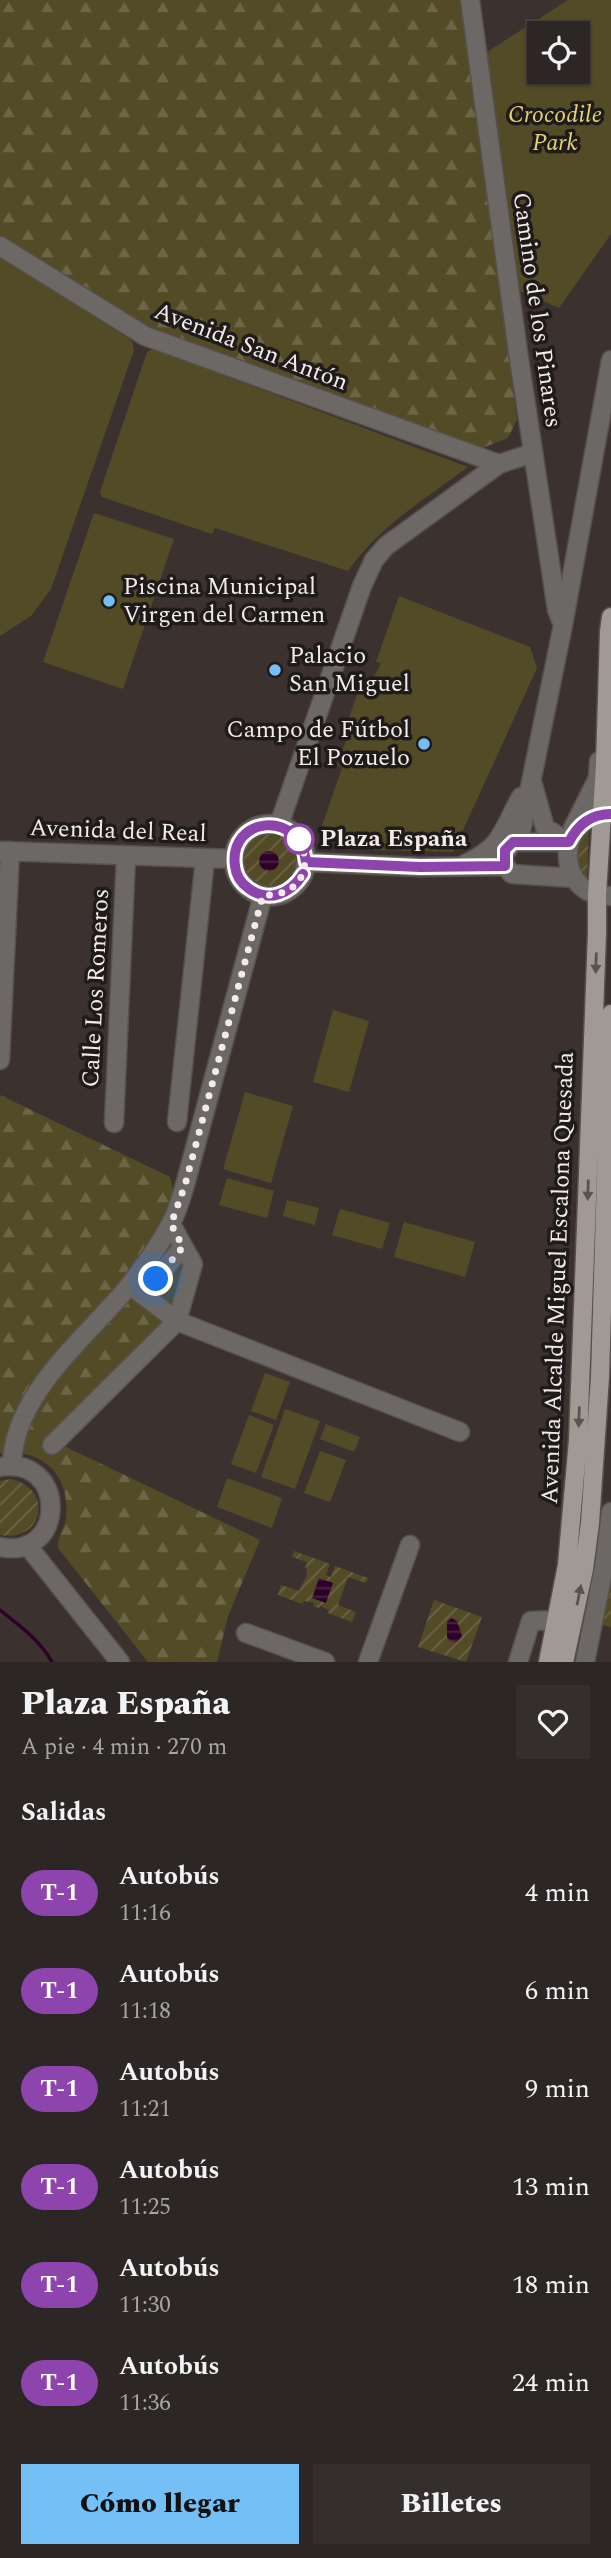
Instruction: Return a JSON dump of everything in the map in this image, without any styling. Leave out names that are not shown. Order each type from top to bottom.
[{"type":"main road","name":"Avenida Alcalde Miguel Escalona Quesada","points":[[548,1662],[558,1620],[571,1532],[578,1440],[597,933],[604,895],[606,724],[611,617]]},
{"type":"main road","name":"Avenida Alcalde Miguel Escalona Quesada","points":[[564,1662],[579,1594],[590,1523],[600,1377],[611,1014]]},
{"type":"street","name":"Camino de los Pinares","points":[[470,0],[533,453],[557,610],[563,625]]},
{"type":"street","name":"Avenida San Antón","points":[[0,246],[145,336],[499,464]]},
{"type":"street","points":[[524,842],[531,779],[563,625],[611,360]]},
{"type":"street","points":[[279,825],[362,586],[374,561],[386,546],[499,464],[533,453]]},
{"type":"street","points":[[597,933],[569,867],[567,854],[573,824],[598,778],[600,735],[606,724]]},
{"type":"street","points":[[531,779],[545,828],[554,836],[569,842]]},
{"type":"street","points":[[459,866],[479,858],[496,845],[531,779]]},
{"type":"street","points":[[569,842],[582,823],[607,814]]},
{"type":"street","points":[[268,824],[279,825],[299,839],[306,862],[303,874],[287,892],[275,896],[263,895],[251,891],[242,883],[236,872],[234,859],[240,839],[248,832],[268,824]]},
{"type":"street","points":[[569,842],[524,842],[505,850],[505,866],[518,875],[530,873],[577,881],[604,895]]},
{"type":"street","points":[[524,842],[534,847],[538,858],[530,873]]},
{"type":"street","points":[[0,1060],[5,851]]},
{"type":"street","name":"Avenida del Real","points":[[5,851],[234,859]]},
{"type":"street","name":"Calle Los Romeros","points":[[114,1123],[126,856]]},
{"type":"street","points":[[177,1122],[205,859]]},
{"type":"street","points":[[306,862],[420,867],[505,866]]},
{"type":"street","points":[[136,1290],[171,1224],[188,1176],[263,895]]},
{"type":"street","points":[[52,1445],[177,1321],[193,1264],[171,1224]]},
{"type":"street","points":[[0,1547],[27,1545],[38,1538],[51,1517],[49,1491],[39,1477],[29,1470],[6,1467],[20,1423],[40,1387],[136,1290],[183,1247]]},
{"type":"street","points":[[136,1290],[177,1321],[460,1432]]},
{"type":"street","points":[[585,1662],[604,1567],[611,1512]]},
{"type":"street","points":[[27,1545],[120,1662]]},
{"type":"street","points":[[369,1662],[410,1545]]},
{"type":"street","points":[[518,1662],[531,1621],[558,1620]]},
{"type":"street","points":[[246,1633],[325,1662]]},
{"type":"green space","points":[[0,0],[462,0],[517,420],[508,438],[480,449],[151,334],[0,238]]},
{"type":"green space","name":"Crocodile Park","points":[[568,0],[611,0],[611,234],[559,308],[520,291],[487,52],[527,26],[527,84],[590,84],[590,21],[535,21]]},
{"type":"green space","points":[[0,256],[132,341],[134,350],[51,589],[31,616],[0,636]]},
{"type":"green space","points":[[153,349],[468,467],[388,527],[348,571],[215,528],[212,534],[102,497],[100,492],[147,352]]},
{"type":"green space","name":"Piscina Municipal Virgen del Carmen","points":[[94,513],[174,539],[123,689],[43,662]]},
{"type":"green space","name":"Campo de Fútbol El Pozuelo","points":[[399,596],[530,647],[537,668],[453,852],[374,850],[322,826],[342,768],[337,765],[353,722],[348,720],[360,686],[367,688],[381,663],[376,662]]},
{"type":"green space","points":[[589,828],[587,880],[578,873],[573,848]]},
{"type":"green space","points":[[269,833],[280,835],[289,841],[295,850],[295,872],[289,881],[280,887],[269,889],[258,887],[249,881],[243,872],[241,861],[243,850],[249,841],[258,835]]},
{"type":"green space","points":[[333,1010],[369,1021],[349,1092],[313,1082]]},
{"type":"green space","points":[[245,1092],[293,1106],[271,1183],[223,1169]]},
{"type":"green space","points":[[0,1095],[170,1177],[192,1267],[189,1316],[62,1445],[260,1540],[228,1616],[217,1662],[148,1662],[58,1548],[67,1508],[60,1480],[41,1460],[21,1454],[0,1453]]},
{"type":"green space","points":[[227,1178],[274,1191],[267,1218],[219,1205]]},
{"type":"green space","points":[[287,1200],[319,1208],[315,1225],[283,1216]]},
{"type":"green space","points":[[340,1209],[390,1223],[382,1249],[332,1235]]},
{"type":"green space","points":[[404,1222],[475,1242],[465,1277],[394,1257]]},
{"type":"green space","points":[[265,1373],[290,1382],[276,1420],[251,1411]]},
{"type":"green space","points":[[285,1409],[320,1421],[295,1489],[261,1477]]},
{"type":"green space","points":[[249,1415],[274,1425],[256,1473],[231,1464]]},
{"type":"green space","points":[[326,1424],[360,1437],[354,1452],[320,1439]]},
{"type":"green space","points":[[320,1451],[346,1460],[330,1502],[304,1493]]},
{"type":"green space","points":[[227,1478],[282,1498],[272,1528],[217,1507]]},
{"type":"green space","points":[[11,1479],[25,1485],[34,1493],[38,1514],[26,1531],[15,1535],[0,1535],[0,1481]]},
{"type":"green space","points":[[611,1537],[611,1627],[599,1624]]},
{"type":"green space","points":[[294,1551],[330,1564],[326,1575],[331,1577],[335,1566],[368,1578],[366,1583],[348,1577],[338,1605],[356,1612],[352,1622],[328,1613],[329,1610],[320,1606],[313,1606],[314,1603],[304,1601],[302,1604],[278,1595],[281,1585],[299,1591],[307,1575],[307,1562],[292,1557]]},
{"type":"green space","points":[[434,1600],[482,1617],[466,1662],[418,1647]]},
{"type":"shaded area","points":[[265,851],[273,851],[279,861],[273,871],[265,871],[259,865],[259,857]]},
{"type":"shaded area","points":[[319,1578],[333,1583],[326,1603],[312,1598]]},
{"type":"shaded area","points":[[451,1618],[457,1621],[462,1636],[457,1642],[450,1641],[447,1637],[447,1622]]},
{"type":"waterway","points":[[0,1610],[22,1627],[52,1662]]},
{"type":"bus line","name":"T-1","points":[[303,874],[287,892],[275,896],[251,891],[242,883],[236,872],[234,859],[240,839],[258,827],[279,825],[299,839],[306,862],[420,867],[505,866],[503,855],[513,842],[569,842],[574,832],[591,817],[611,814]]},
{"type":"place","name":"Piscina Municipal Virgen del Carmen","points":[[109,601]]},
{"type":"place","name":"Palacio San Miguel","points":[[275,670]]},
{"type":"place","name":"Campo de Fútbol El Pozuelo","points":[[424,744]]},
{"type":"place","name":"Plaza España","points":[[299,839]]},
{"type":"route","points":[[156,1279],[183,1247],[171,1224],[185,1185],[263,895],[275,896],[287,892],[303,874],[306,862],[299,839]]}]
